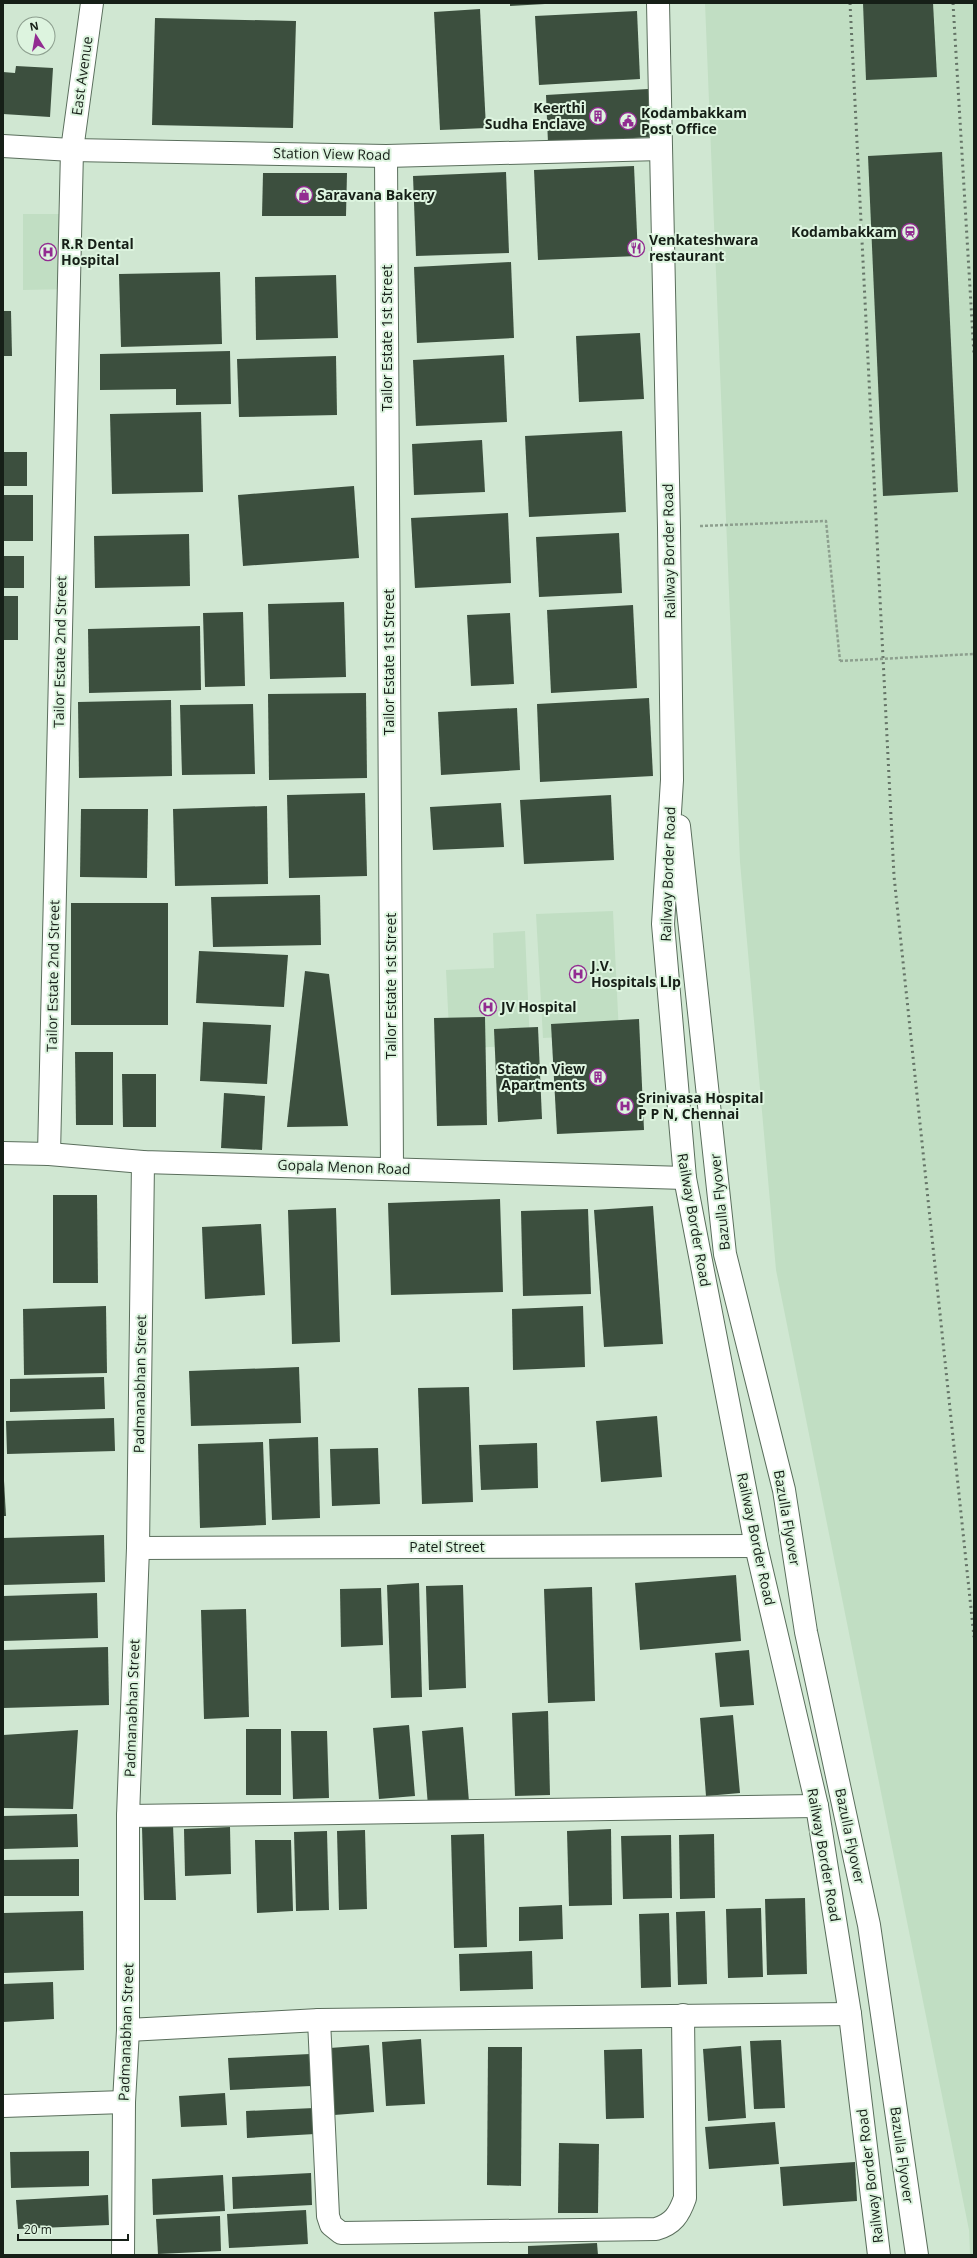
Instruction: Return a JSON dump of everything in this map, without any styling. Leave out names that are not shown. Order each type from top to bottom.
[{"type":"street","name":"East Avenue","points":[[72,150],[92,3]]},
{"type":"street","name":"Railway Border Road","points":[[658,3],[669,528],[672,780],[663,924],[685,1178],[756,1546],[817,1806],[850,2014],[879,2255]]},
{"type":"street","name":"Station View Road","points":[[3,146],[72,150],[386,156],[661,149]]},
{"type":"street","name":"Tailor Estate 2nd Street","points":[[49,1154],[72,150]]},
{"type":"street","name":"Tailor Estate 1st Street","points":[[386,156],[392,1168]]},
{"type":"street","name":"Bazulla Flyover","points":[[672,780],[685,870],[726,1254],[784,1490],[806,1632],[869,1925],[917,2255]]},
{"type":"street","name":"Gopala Menon Road","points":[[3,1154],[49,1154],[143,1162],[392,1168],[685,1178]]},
{"type":"street","name":"Padmanabhan Street","points":[[123,2255],[124,2102],[128,2030],[128,1816],[138,1548],[143,1162]]},
{"type":"street","name":"Patel Street","points":[[138,1548],[756,1546]]},
{"type":"street","points":[[128,1816],[817,1806]]},
{"type":"street","points":[[128,2030],[319,2020],[850,2014]]},
{"type":"street","points":[[319,2020],[328,2216],[331,2226],[341,2233],[656,2229],[674,2221],[685,2198],[683,2015]]},
{"type":"street","points":[[3,2106],[124,2102]]},
{"type":"path","points":[[669,528],[826,521],[840,661],[974,654]]},
{"type":"shaded area","points":[[705,3],[974,3],[974,2255],[970,2255],[969,2230],[776,1270],[740,862]]},
{"type":"shaded area","name":"R.R Dental Hospital","points":[[23,214],[72,214],[73,289],[23,290]]},
{"type":"shaded area","name":"J.V. Hospitals Llp","points":[[613,911],[619,1034],[543,1038],[536,914]]},
{"type":"shaded area","name":"JV Hospital","points":[[525,931],[530,1045],[450,1049],[446,970],[494,968],[493,933]]},
{"type":"building","points":[[510,3],[545,3],[545,4],[510,6]]},
{"type":"building","points":[[863,3],[933,3],[937,77],[866,80]]},
{"type":"building","points":[[480,9],[486,128],[440,130],[434,12]]},
{"type":"building","points":[[637,11],[640,79],[539,85],[535,16]]},
{"type":"building","points":[[155,18],[296,21],[293,128],[152,125]]},
{"type":"building","points":[[16,66],[53,68],[50,117],[3,114],[3,72],[15,73]]},
{"type":"building","name":"Keerthi Sudha Enclave","points":[[648,89],[651,137],[548,143],[546,95]]},
{"type":"building","points":[[942,152],[958,492],[883,496],[868,156]]},
{"type":"building","points":[[634,166],[638,256],[538,260],[534,170]]},
{"type":"building","points":[[506,172],[509,253],[416,256],[413,176]]},
{"type":"building","name":"Saravana Bakery","points":[[263,173],[347,173],[346,216],[262,216]]},
{"type":"building","points":[[511,262],[514,338],[417,343],[414,267]]},
{"type":"building","points":[[220,272],[222,344],[121,347],[119,274]]},
{"type":"building","points":[[336,275],[338,338],[256,340],[255,277]]},
{"type":"building","points":[[3,311],[11,311],[12,356],[3,356]]},
{"type":"building","points":[[640,333],[644,399],[579,402],[576,336]]},
{"type":"building","points":[[230,351],[231,404],[176,405],[176,389],[100,390],[100,354]]},
{"type":"building","points":[[504,355],[507,422],[416,426],[413,360]]},
{"type":"building","points":[[336,356],[337,415],[239,417],[237,359]]},
{"type":"building","points":[[201,412],[203,492],[112,494],[110,414]]},
{"type":"building","points":[[622,431],[626,512],[529,517],[525,436]]},
{"type":"building","points":[[482,440],[485,492],[414,495],[412,444]]},
{"type":"building","points":[[3,452],[27,452],[27,486],[3,486]]},
{"type":"building","points":[[354,486],[359,558],[243,566],[238,495]]},
{"type":"building","points":[[3,495],[33,495],[33,541],[3,541]]},
{"type":"building","points":[[508,513],[511,583],[415,588],[411,518]]},
{"type":"building","points":[[619,533],[622,593],[539,597],[536,537]]},
{"type":"building","points":[[189,534],[190,586],[95,588],[94,536]]},
{"type":"building","points":[[3,556],[24,556],[24,588],[3,588]]},
{"type":"building","points":[[3,596],[18,596],[18,640],[3,640]]},
{"type":"building","points":[[344,602],[346,677],[270,679],[268,604]]},
{"type":"building","points":[[633,605],[637,688],[551,693],[547,610]]},
{"type":"building","points":[[243,612],[245,686],[205,687],[203,613]]},
{"type":"building","points":[[510,613],[514,684],[471,686],[467,615]]},
{"type":"building","points":[[200,626],[201,690],[89,693],[88,629]]},
{"type":"building","points":[[366,693],[367,778],[269,780],[268,694]]},
{"type":"building","points":[[649,698],[653,776],[540,782],[537,704]]},
{"type":"building","points":[[171,700],[172,776],[79,778],[78,702]]},
{"type":"building","points":[[253,704],[255,774],[182,775],[180,705]]},
{"type":"building","points":[[517,708],[520,770],[441,775],[438,712]]},
{"type":"building","points":[[365,793],[367,876],[289,878],[287,795]]},
{"type":"building","points":[[611,795],[614,860],[524,864],[520,800]]},
{"type":"building","points":[[501,803],[504,847],[433,850],[430,807]]},
{"type":"building","points":[[267,806],[268,884],[175,886],[173,809]]},
{"type":"building","points":[[81,809],[148,809],[147,878],[80,877]]},
{"type":"building","points":[[320,895],[321,945],[213,947],[211,897]]},
{"type":"building","points":[[71,903],[168,903],[168,1025],[71,1025]]},
{"type":"building","points":[[199,951],[288,955],[284,1007],[196,1003]]},
{"type":"building","points":[[305,971],[329,974],[348,1126],[287,1127]]},
{"type":"building","points":[[485,1017],[487,1125],[437,1126],[434,1018]]},
{"type":"building","name":"Station View Apartments","points":[[639,1019],[644,1130],[557,1134],[551,1024]]},
{"type":"building","points":[[203,1022],[271,1025],[267,1084],[200,1081]]},
{"type":"building","points":[[538,1027],[542,1119],[498,1122],[494,1029]]},
{"type":"building","points":[[75,1052],[113,1052],[113,1125],[76,1125]]},
{"type":"building","points":[[122,1074],[156,1074],[156,1127],[123,1127]]},
{"type":"building","points":[[224,1093],[265,1096],[262,1150],[221,1148]]},
{"type":"building","points":[[53,1195],[97,1195],[98,1283],[53,1283]]},
{"type":"building","points":[[500,1199],[503,1292],[391,1295],[388,1203]]},
{"type":"building","points":[[653,1206],[663,1344],[604,1347],[594,1210]]},
{"type":"building","points":[[336,1208],[340,1342],[292,1344],[288,1210]]},
{"type":"building","points":[[588,1209],[591,1294],[523,1296],[521,1211]]},
{"type":"building","points":[[261,1224],[265,1295],[205,1299],[202,1227]]},
{"type":"building","points":[[106,1306],[107,1373],[24,1375],[23,1309]]},
{"type":"building","points":[[583,1306],[585,1367],[513,1370],[512,1309]]},
{"type":"building","points":[[299,1367],[301,1423],[191,1426],[189,1371]]},
{"type":"building","points":[[104,1377],[105,1409],[10,1412],[10,1379]]},
{"type":"building","points":[[469,1387],[473,1502],[422,1504],[418,1388]]},
{"type":"building","points":[[657,1416],[662,1477],[601,1482],[596,1421]]},
{"type":"building","points":[[114,1418],[115,1451],[7,1454],[6,1421]]},
{"type":"building","points":[[318,1437],[320,1518],[272,1520],[269,1439]]},
{"type":"building","points":[[263,1442],[266,1525],[200,1528],[198,1444]]},
{"type":"building","points":[[537,1443],[538,1488],[481,1490],[479,1445]]},
{"type":"building","points":[[378,1448],[380,1504],[332,1506],[330,1449]]},
{"type":"building","points":[[3,1463],[6,1516],[3,1516]]},
{"type":"building","points":[[104,1535],[105,1582],[3,1585],[3,1538]]},
{"type":"building","points":[[736,1575],[741,1641],[640,1650],[635,1583]]},
{"type":"building","points":[[419,1583],[422,1697],[391,1698],[387,1585]]},
{"type":"building","points":[[463,1585],[466,1688],[429,1690],[426,1586]]},
{"type":"building","points":[[592,1587],[595,1701],[548,1703],[544,1589]]},
{"type":"building","points":[[381,1588],[383,1645],[341,1647],[340,1589]]},
{"type":"building","points":[[97,1593],[98,1638],[3,1641],[3,1596]]},
{"type":"building","points":[[246,1609],[249,1717],[204,1719],[201,1610]]},
{"type":"building","points":[[108,1647],[109,1705],[3,1708],[3,1650]]},
{"type":"building","points":[[749,1650],[754,1705],[720,1707],[715,1653]]},
{"type":"building","points":[[548,1711],[550,1795],[515,1796],[512,1713]]},
{"type":"building","points":[[733,1715],[740,1793],[706,1796],[700,1718]]},
{"type":"building","points":[[409,1725],[415,1796],[379,1799],[373,1728]]},
{"type":"building","points":[[463,1727],[469,1802],[428,1806],[422,1731]]},
{"type":"building","points":[[246,1729],[281,1729],[281,1795],[246,1795]]},
{"type":"building","points":[[78,1730],[73,1809],[3,1808],[3,1735]]},
{"type":"building","points":[[291,1731],[327,1731],[329,1798],[293,1799]]},
{"type":"building","points":[[77,1814],[78,1847],[3,1849],[3,1816]]},
{"type":"building","points":[[173,1825],[176,1900],[144,1900],[142,1827]]},
{"type":"building","points":[[230,1827],[231,1874],[185,1876],[184,1829]]},
{"type":"building","points":[[611,1829],[612,1905],[569,1906],[567,1831]]},
{"type":"building","points":[[365,1830],[367,1909],[339,1910],[337,1831]]},
{"type":"building","points":[[327,1831],[329,1910],[296,1911],[294,1832]]},
{"type":"building","points":[[484,1834],[487,1947],[454,1948],[451,1835]]},
{"type":"building","points":[[714,1834],[715,1898],[680,1899],[679,1835]]},
{"type":"building","points":[[671,1835],[672,1898],[623,1899],[621,1836]]},
{"type":"building","points":[[255,1840],[291,1840],[293,1911],[257,1913]]},
{"type":"building","points":[[79,1859],[79,1896],[3,1896],[3,1860]]},
{"type":"building","points":[[805,1898],[807,1974],[767,1975],[765,1899]]},
{"type":"building","points":[[562,1905],[563,1939],[519,1941],[519,1907]]},
{"type":"building","points":[[761,1908],[763,1977],[728,1978],[726,1909]]},
{"type":"building","points":[[83,1911],[84,1970],[3,1973],[3,1913]]},
{"type":"building","points":[[705,1911],[707,1984],[678,1985],[676,1912]]},
{"type":"building","points":[[669,1913],[671,1987],[641,1988],[639,1914]]},
{"type":"building","points":[[532,1951],[533,1989],[460,1991],[459,1954]]},
{"type":"building","points":[[53,1982],[54,2019],[3,2022],[3,1984]]},
{"type":"building","points":[[421,2039],[425,2104],[386,2106],[382,2042]]},
{"type":"building","points":[[781,2040],[785,2108],[754,2109],[750,2041]]},
{"type":"building","points":[[369,2045],[374,2112],[334,2115],[330,2048]]},
{"type":"building","points":[[741,2046],[746,2118],[708,2121],[703,2049]]},
{"type":"building","points":[[488,2047],[522,2047],[521,2186],[487,2185]]},
{"type":"building","points":[[642,2049],[644,2118],[606,2119],[604,2050]]},
{"type":"building","points":[[310,2054],[311,2086],[230,2090],[228,2058]]},
{"type":"building","points":[[225,2093],[227,2125],[181,2127],[179,2096]]},
{"type":"building","points":[[314,2108],[315,2134],[247,2138],[246,2111]]},
{"type":"building","points":[[775,2122],[779,2164],[709,2169],[705,2127]]},
{"type":"building","points":[[559,2143],[599,2144],[598,2213],[558,2213]]},
{"type":"building","points":[[89,2151],[89,2186],[11,2188],[10,2152]]},
{"type":"building","points":[[855,2162],[857,2201],[783,2206],[780,2167]]},
{"type":"building","points":[[311,2173],[312,2205],[233,2209],[232,2177]]},
{"type":"building","points":[[223,2175],[225,2211],[153,2215],[152,2179]]},
{"type":"building","points":[[108,2195],[109,2225],[18,2229],[16,2200]]},
{"type":"building","points":[[306,2210],[308,2244],[229,2248],[227,2214]]},
{"type":"building","points":[[220,2216],[221,2251],[158,2254],[156,2219]]},
{"type":"building","points":[[597,2243],[598,2255],[528,2255],[528,2246]]},
{"type":"railway","points":[[850,3],[894,876],[974,1637]]},
{"type":"railway","points":[[953,3],[974,355]]},
{"type":"place","name":"Keerthi Sudha Enclave","points":[[598,116]]},
{"type":"place","name":"Kodambakkam Post Office","points":[[628,121]]},
{"type":"place","name":"Saravana Bakery","points":[[304,195]]},
{"type":"place","name":"Kodambakkam","points":[[910,232]]},
{"type":"place","name":"Venkateshwara restaurant","points":[[636,248]]},
{"type":"place","name":"R.R Dental Hospital","points":[[48,252]]},
{"type":"place","name":"J.V. Hospitals Llp","points":[[578,974]]},
{"type":"place","name":"JV Hospital","points":[[488,1007]]},
{"type":"place","name":"Station View Apartments","points":[[598,1077]]},
{"type":"place","name":"Srinivasa Hospital P P N, Chennai","points":[[625,1106]]}]
